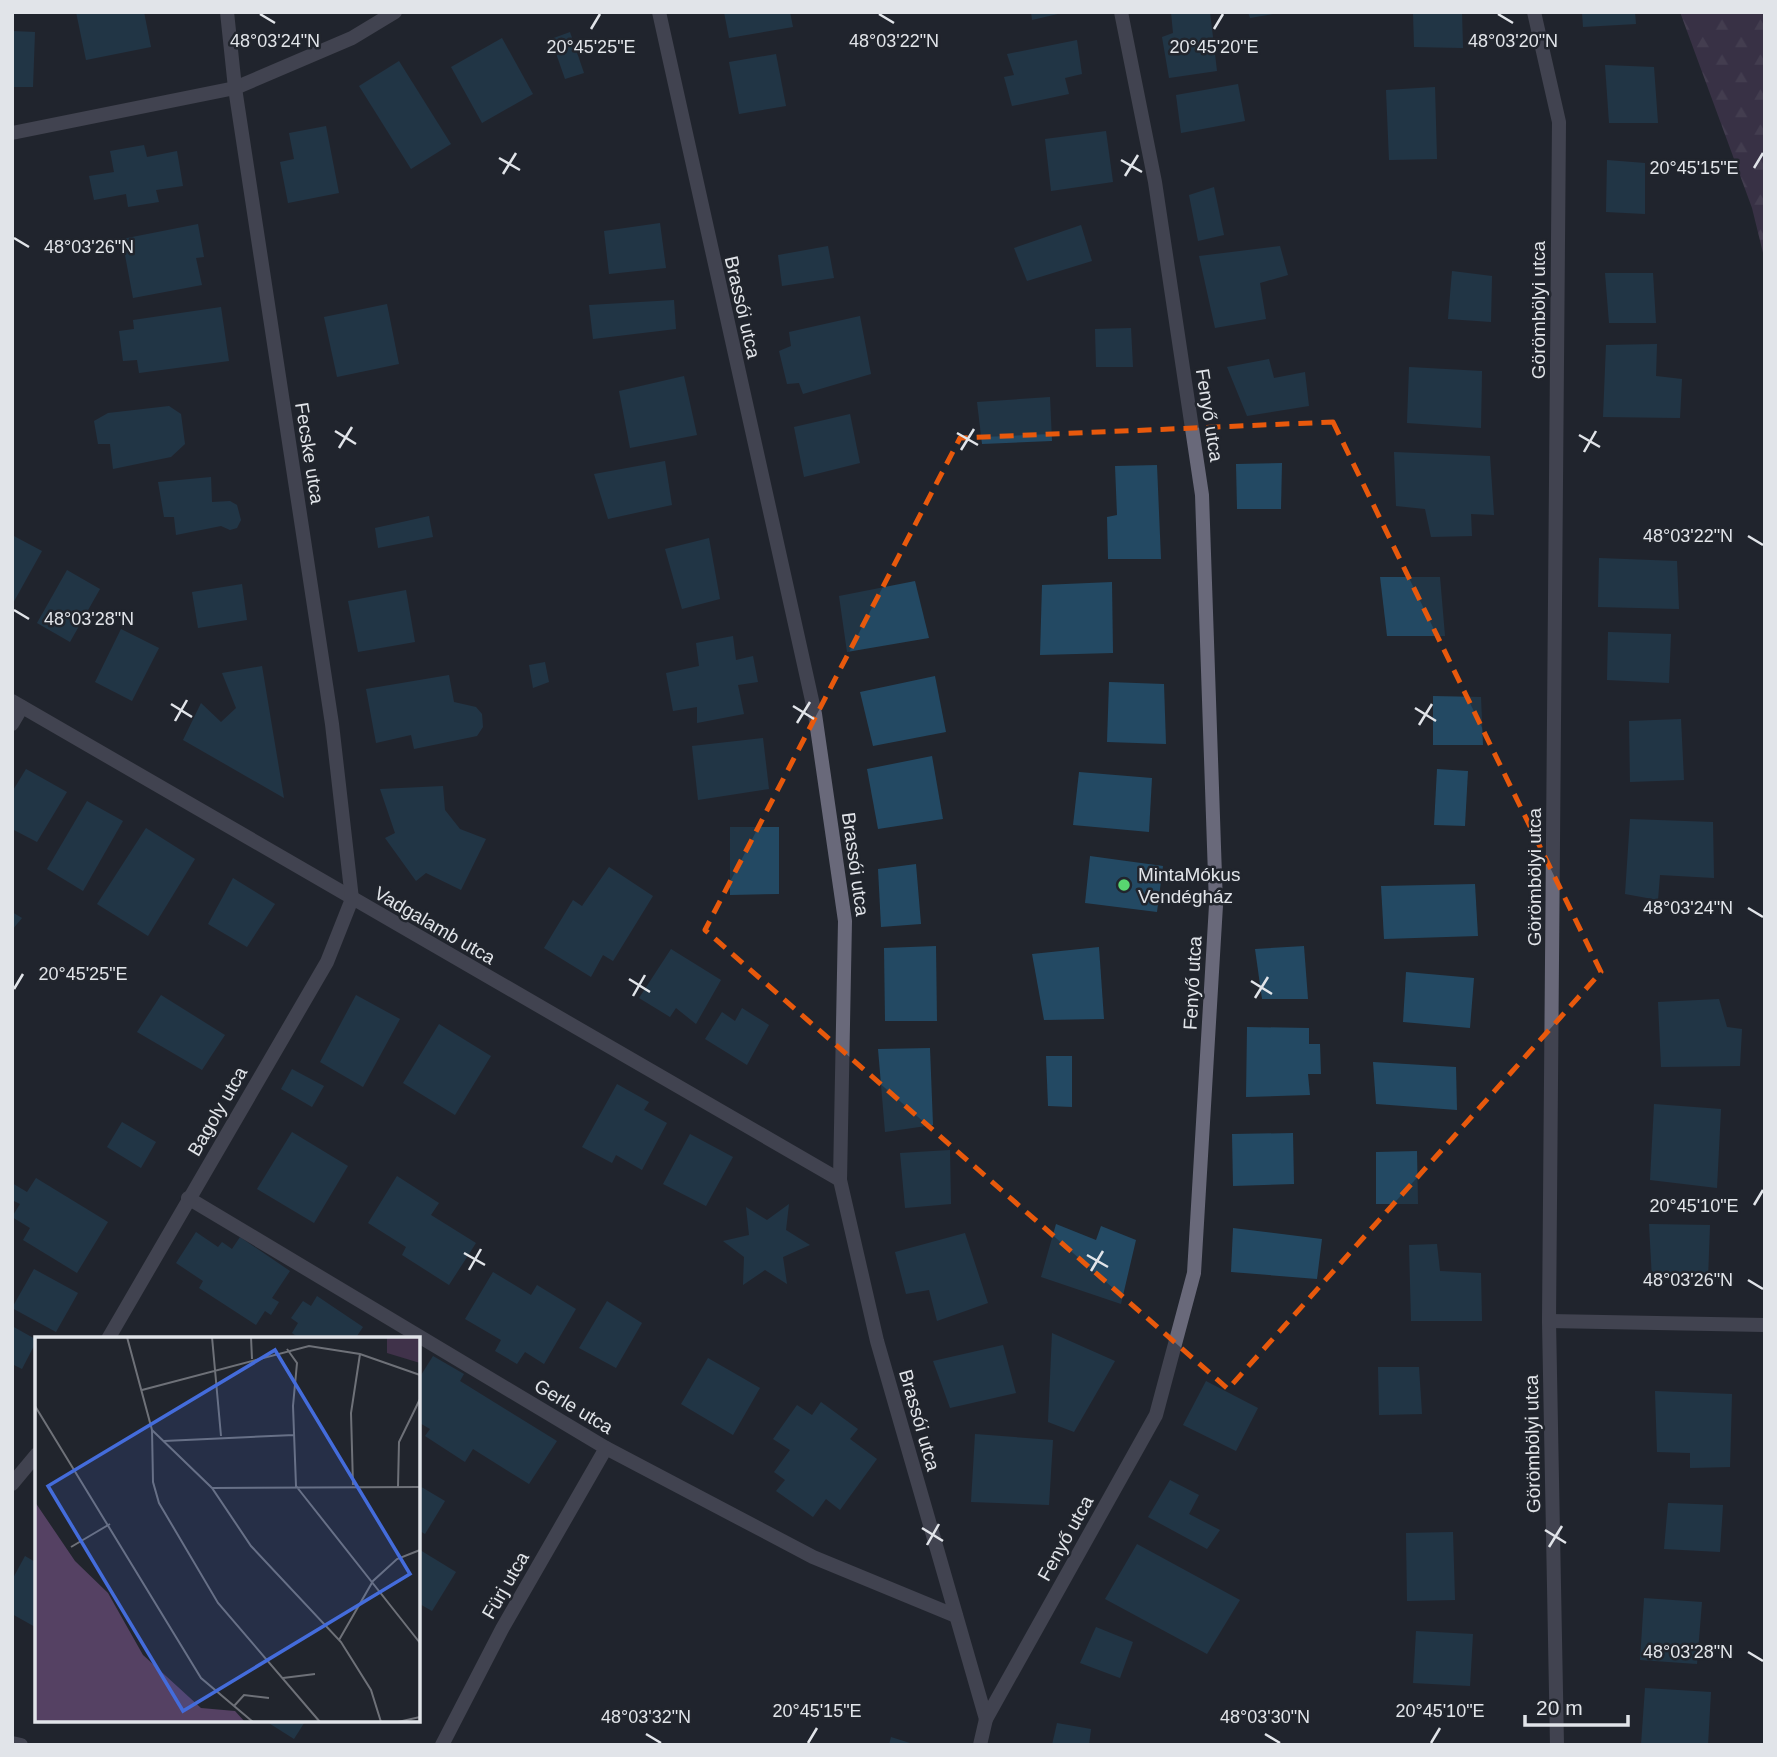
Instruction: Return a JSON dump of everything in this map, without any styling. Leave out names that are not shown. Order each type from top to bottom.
[{"type":"street","name":"Fecske utca","points":[[227,12],[235,88],[332,724],[352,899]]},
{"type":"street","points":[[12,133],[235,88],[352,38],[395,12]]},
{"type":"street","name":"Brassói utca","points":[[659,12],[815,714],[845,921],[840,1180],[877,1341],[986,1719]]},
{"type":"street","name":"Fenyő utca","points":[[980,1745],[986,1719],[1156,1415],[1194,1273],[1216,905],[1202,495],[1155,182],[1121,12]]},
{"type":"street","name":"Görömbölyi utca","points":[[1534,12],[1559,122],[1549,1321],[1557,1745]]},
{"type":"street","points":[[12,724],[17,704]]},
{"type":"street","name":"Vadgalamb utca","points":[[17,704],[840,1180]]},
{"type":"street","name":"Bagoly utca","points":[[109,1337],[327,962],[352,899]]},
{"type":"street","name":"Gerle utca","points":[[188,1199],[420,1337]]},
{"type":"street","points":[[1549,1321],[1765,1325]]},
{"type":"street","name":"Gerle utca","points":[[420,1337],[606,1448],[813,1557],[956,1616]]},
{"type":"street","name":"Fürj utca","points":[[442,1745],[502,1629],[606,1448]]},
{"type":"street","points":[[12,1484],[35,1456]]},
{"type":"street","points":[[12,1742],[21,1745]]},
{"type":"highlighted area","points":[[1333,422],[1601,972],[1228,1389],[705,930],[960,438]]},
{"type":"green space","points":[[1680,12],[1765,12],[1765,261],[1752,208]]},
{"type":"building","points":[[76,12],[144,12],[151,47],[86,60]]},
{"type":"building","points":[[724,12],[790,12],[793,27],[729,38]]},
{"type":"building","points":[[1031,12],[1062,12],[1062,13],[1032,20]]},
{"type":"building","points":[[1171,12],[1210,12],[1217,71],[1169,78],[1162,37],[1173,33]]},
{"type":"building","points":[[1248,12],[1272,12],[1273,14],[1250,18]]},
{"type":"building","points":[[1413,12],[1462,12],[1463,48],[1414,47]]},
{"type":"building","points":[[1582,12],[1635,12],[1636,24],[1583,27]]},
{"type":"building","points":[[12,31],[35,32],[33,87],[12,87]]},
{"type":"building","points":[[570,32],[584,73],[565,79],[551,39]]},
{"type":"building","points":[[502,38],[533,94],[482,123],[451,67]]},
{"type":"building","points":[[1077,40],[1082,74],[1065,78],[1069,94],[1012,106],[1004,77],[1014,75],[1007,54]]},
{"type":"building","points":[[776,54],[786,106],[739,114],[729,62]]},
{"type":"building","points":[[399,61],[451,144],[411,169],[359,86]]},
{"type":"building","points":[[1605,65],[1654,67],[1658,123],[1609,123]]},
{"type":"building","points":[[1238,84],[1245,121],[1181,133],[1176,95]]},
{"type":"building","points":[[1435,87],[1437,159],[1389,160],[1386,90]]},
{"type":"building","points":[[326,126],[339,193],[288,203],[280,162],[294,159],[289,133]]},
{"type":"building","points":[[1106,131],[1113,182],[1051,191],[1045,139]]},
{"type":"building","points":[[144,145],[147,157],[177,151],[183,186],[156,190],[159,202],[128,207],[126,194],[94,200],[89,176],[114,172],[110,151]]},
{"type":"building","points":[[1607,160],[1645,163],[1645,214],[1606,212]]},
{"type":"building","points":[[1214,187],[1224,235],[1198,241],[1189,195]]},
{"type":"building","points":[[660,223],[666,268],[609,274],[604,231]]},
{"type":"building","points":[[198,224],[204,257],[196,258],[202,285],[133,298],[122,239]]},
{"type":"building","points":[[1081,225],[1092,261],[1027,281],[1014,248]]},
{"type":"building","points":[[828,246],[834,278],[782,286],[778,255]]},
{"type":"building","points":[[1280,246],[1288,275],[1260,283],[1266,319],[1215,328],[1199,256]]},
{"type":"building","points":[[1452,271],[1492,276],[1491,322],[1448,319]]},
{"type":"building","points":[[1605,273],[1653,273],[1656,323],[1609,323]]},
{"type":"building","points":[[674,300],[676,329],[593,339],[589,305]]},
{"type":"building","points":[[387,304],[399,364],[337,377],[324,317]]},
{"type":"building","points":[[221,307],[229,361],[139,373],[137,360],[123,361],[119,331],[134,329],[133,320]]},
{"type":"building","points":[[860,316],[871,374],[803,394],[799,383],[787,384],[779,351],[791,346],[789,332]]},
{"type":"building","points":[[1131,328],[1133,367],[1096,367],[1095,329]]},
{"type":"building","points":[[1657,344],[1656,376],[1682,379],[1680,418],[1603,417],[1606,345]]},
{"type":"building","points":[[1269,359],[1274,378],[1305,372],[1309,406],[1247,416],[1227,367]]},
{"type":"building","points":[[1409,367],[1482,371],[1481,428],[1407,423]]},
{"type":"building","points":[[684,376],[697,435],[630,448],[619,391]]},
{"type":"building","points":[[1050,397],[1052,441],[982,444],[977,402]]},
{"type":"building","points":[[169,406],[181,414],[185,444],[171,457],[113,469],[110,444],[98,444],[94,421],[108,413]]},
{"type":"building","points":[[850,414],[860,463],[804,477],[794,427]]},
{"type":"building","points":[[1394,452],[1490,456],[1494,515],[1471,514],[1472,536],[1431,537],[1425,509],[1396,506]]},
{"type":"building","points":[[665,461],[672,505],[608,519],[594,474]]},
{"type":"building","points":[[1282,463],[1281,509],[1237,509],[1236,464]]},
{"type":"building","points":[[1157,465],[1161,559],[1108,559],[1107,517],[1117,515],[1115,466]]},
{"type":"building","points":[[211,477],[212,502],[230,501],[237,505],[241,520],[237,528],[230,530],[221,526],[176,535],[174,517],[164,517],[158,482]]},
{"type":"building","points":[[429,516],[433,537],[378,548],[375,528]]},
{"type":"building","points":[[12,535],[42,551],[12,605]]},
{"type":"building","points":[[709,538],[720,599],[682,609],[665,549]]},
{"type":"building","points":[[1599,558],[1677,561],[1679,609],[1598,607]]},
{"type":"building","points":[[67,570],[100,589],[70,642],[37,623]]},
{"type":"building","points":[[1380,577],[1440,577],[1445,636],[1387,636]]},
{"type":"building","points":[[915,581],[929,638],[847,652],[839,596]]},
{"type":"building","points":[[1112,582],[1113,653],[1040,655],[1042,585]]},
{"type":"building","points":[[242,584],[247,620],[198,628],[192,592]]},
{"type":"building","points":[[406,590],[415,642],[358,652],[348,601]]},
{"type":"building","points":[[121,629],[159,648],[132,701],[95,682]]},
{"type":"building","points":[[1608,632],[1671,634],[1669,683],[1607,680]]},
{"type":"building","points":[[733,636],[736,660],[753,656],[758,682],[738,685],[744,714],[697,723],[697,707],[673,711],[666,673],[699,666],[696,643]]},
{"type":"building","points":[[545,662],[549,682],[533,688],[529,665]]},
{"type":"building","points":[[262,666],[284,798],[183,740],[201,703],[221,722],[236,708],[222,673]]},
{"type":"building","points":[[449,675],[454,702],[476,707],[482,714],[483,727],[477,736],[414,749],[411,735],[376,743],[366,689]]},
{"type":"building","points":[[935,676],[946,732],[873,746],[860,692]]},
{"type":"building","points":[[1109,682],[1164,684],[1166,744],[1107,742]]},
{"type":"building","points":[[1433,696],[1481,697],[1483,745],[1433,745]]},
{"type":"building","points":[[1681,719],[1684,780],[1630,782],[1629,721]]},
{"type":"building","points":[[763,738],[769,789],[698,800],[692,746]]},
{"type":"building","points":[[932,756],[943,819],[878,829],[867,769]]},
{"type":"building","points":[[26,769],[67,792],[37,842],[12,829],[12,792]]},
{"type":"building","points":[[1437,769],[1468,771],[1465,826],[1434,825]]},
{"type":"building","points":[[1079,772],[1152,778],[1149,832],[1073,825]]},
{"type":"building","points":[[443,786],[445,810],[460,829],[486,839],[461,890],[426,873],[416,881],[385,838],[395,833],[380,789]]},
{"type":"building","points":[[87,801],[123,821],[83,891],[47,869]]},
{"type":"building","points":[[1630,819],[1713,822],[1714,878],[1660,875],[1658,900],[1625,894]]},
{"type":"building","points":[[730,827],[779,827],[779,894],[730,895]]},
{"type":"building","points":[[146,828],[195,859],[148,936],[97,904]]},
{"type":"building","name":"MintaMókus Vendégház","points":[[1090,856],[1163,866],[1157,912],[1085,903]]},
{"type":"building","points":[[916,864],[921,924],[881,927],[878,869]]},
{"type":"building","points":[[609,867],[653,896],[613,961],[603,955],[591,977],[544,948],[573,900],[582,906]]},
{"type":"building","points":[[233,878],[275,904],[247,947],[208,924]]},
{"type":"building","points":[[1475,884],[1478,936],[1384,939],[1381,886]]},
{"type":"building","points":[[12,912],[22,918],[12,930]]},
{"type":"building","points":[[936,946],[937,1021],[885,1021],[884,948]]},
{"type":"building","points":[[1304,946],[1308,999],[1262,999],[1255,949]]},
{"type":"building","points":[[1099,947],[1104,1019],[1044,1020],[1032,954]]},
{"type":"building","points":[[671,949],[721,980],[696,1024],[676,1008],[670,1017],[639,998]]},
{"type":"building","points":[[1406,972],[1474,978],[1470,1028],[1403,1022]]},
{"type":"building","points":[[161,995],[225,1035],[202,1070],[137,1032]]},
{"type":"building","points":[[356,995],[400,1019],[363,1087],[320,1062]]},
{"type":"building","points":[[1719,999],[1727,1027],[1742,1029],[1740,1066],[1661,1067],[1658,1002]]},
{"type":"building","points":[[742,1008],[769,1025],[747,1065],[705,1039],[722,1012],[735,1021]]},
{"type":"building","points":[[439,1024],[491,1056],[455,1115],[403,1083]]},
{"type":"building","points":[[1247,1027],[1309,1028],[1309,1044],[1320,1044],[1321,1074],[1308,1074],[1310,1095],[1246,1097]]},
{"type":"building","points":[[930,1048],[933,1125],[885,1132],[878,1049]]},
{"type":"building","points":[[1046,1056],[1072,1056],[1072,1107],[1048,1106]]},
{"type":"building","points":[[1373,1062],[1456,1067],[1457,1110],[1376,1104]]},
{"type":"building","points":[[292,1069],[324,1086],[312,1107],[281,1089]]},
{"type":"building","points":[[617,1084],[649,1102],[644,1110],[667,1123],[642,1170],[616,1155],[612,1163],[582,1147]]},
{"type":"building","points":[[1654,1104],[1721,1109],[1717,1188],[1650,1180]]},
{"type":"building","points":[[122,1122],[156,1142],[141,1168],[107,1147]]},
{"type":"building","points":[[292,1132],[348,1166],[314,1223],[257,1189]]},
{"type":"building","points":[[1293,1133],[1294,1184],[1233,1186],[1232,1134]]},
{"type":"building","points":[[690,1134],[733,1157],[706,1206],[663,1184]]},
{"type":"building","points":[[950,1150],[951,1204],[905,1208],[900,1153]]},
{"type":"building","points":[[1417,1151],[1418,1204],[1376,1204],[1376,1152]]},
{"type":"building","points":[[397,1176],[439,1203],[431,1215],[476,1243],[449,1285],[402,1255],[406,1247],[368,1223]]},
{"type":"building","points":[[36,1178],[108,1222],[77,1273],[23,1240],[30,1228],[12,1217],[20,1204],[12,1200],[12,1183],[27,1192]]},
{"type":"building","points":[[789,1204],[786,1230],[810,1245],[783,1257],[787,1284],[765,1270],[743,1285],[744,1257],[723,1241],[749,1235],[746,1207],[767,1220]]},
{"type":"building","points":[[1056,1224],[1096,1240],[1101,1226],[1136,1240],[1121,1304],[1041,1277]]},
{"type":"building","points":[[1649,1224],[1710,1225],[1708,1279],[1652,1279]]},
{"type":"building","points":[[1233,1228],[1322,1239],[1317,1279],[1231,1272]]},
{"type":"building","points":[[196,1232],[218,1247],[222,1242],[232,1249],[240,1237],[290,1271],[272,1298],[279,1302],[271,1315],[265,1311],[256,1325],[199,1288],[203,1281],[176,1263]]},
{"type":"building","points":[[965,1233],[988,1303],[937,1321],[929,1290],[906,1294],[895,1252]]},
{"type":"building","points":[[1437,1244],[1440,1271],[1481,1273],[1482,1321],[1411,1321],[1409,1245]]},
{"type":"building","points":[[34,1269],[78,1293],[56,1332],[12,1308]]},
{"type":"building","points":[[493,1272],[531,1295],[537,1285],[576,1309],[544,1364],[525,1352],[517,1364],[495,1351],[501,1340],[465,1319]]},
{"type":"building","points":[[317,1296],[363,1327],[356,1337],[297,1337],[292,1333],[298,1323],[291,1318],[303,1301],[311,1306]]},
{"type":"building","points":[[607,1301],[642,1323],[616,1368],[579,1348]]},
{"type":"building","points":[[12,1326],[35,1339],[35,1344],[22,1369],[12,1364]]},
{"type":"building","points":[[1052,1333],[1115,1361],[1074,1432],[1048,1422]]},
{"type":"building","points":[[1003,1345],[1016,1393],[950,1408],[933,1361]]},
{"type":"building","points":[[433,1356],[464,1374],[460,1381],[557,1441],[529,1484],[473,1449],[465,1462],[425,1436],[430,1429],[420,1423],[420,1377]]},
{"type":"building","points":[[708,1358],[760,1388],[733,1435],[681,1404]]},
{"type":"building","points":[[1378,1367],[1419,1367],[1422,1414],[1379,1415]]},
{"type":"building","points":[[1206,1381],[1258,1408],[1236,1451],[1183,1425]]},
{"type":"building","points":[[1655,1391],[1732,1394],[1730,1467],[1690,1468],[1690,1453],[1657,1452]]},
{"type":"building","points":[[821,1402],[858,1429],[850,1439],[877,1459],[840,1510],[826,1499],[813,1517],[776,1491],[785,1480],[774,1472],[790,1450],[773,1439],[797,1405],[812,1415]]},
{"type":"building","points":[[975,1434],[1053,1440],[1049,1505],[971,1502]]},
{"type":"building","points":[[1170,1480],[1199,1495],[1189,1514],[1220,1530],[1207,1549],[1148,1517]]},
{"type":"building","points":[[420,1486],[445,1501],[425,1534],[420,1531]]},
{"type":"building","points":[[1668,1503],[1723,1505],[1720,1552],[1664,1549]]},
{"type":"building","points":[[1453,1532],[1455,1600],[1407,1601],[1406,1533]]},
{"type":"building","points":[[1137,1544],[1240,1600],[1207,1654],[1105,1599]]},
{"type":"building","points":[[420,1550],[456,1572],[432,1611],[420,1604]]},
{"type":"building","points":[[25,1556],[35,1562],[35,1627],[12,1614],[12,1580]]},
{"type":"building","points":[[1644,1598],[1702,1602],[1697,1664],[1640,1660]]},
{"type":"building","points":[[1096,1627],[1133,1642],[1120,1678],[1080,1663]]},
{"type":"building","points":[[1416,1631],[1473,1634],[1470,1686],[1413,1683]]},
{"type":"building","points":[[1645,1688],[1711,1692],[1708,1745],[1641,1745]]},
{"type":"building","points":[[267,1722],[305,1722],[294,1739]]},
{"type":"building","points":[[1057,1723],[1091,1729],[1089,1745],[1052,1745]]},
{"type":"building","points":[[891,1737],[913,1744],[913,1745],[889,1745]]},
{"type":"place","name":"MintaMókus Vendégház","points":[[1124,885]]}]
